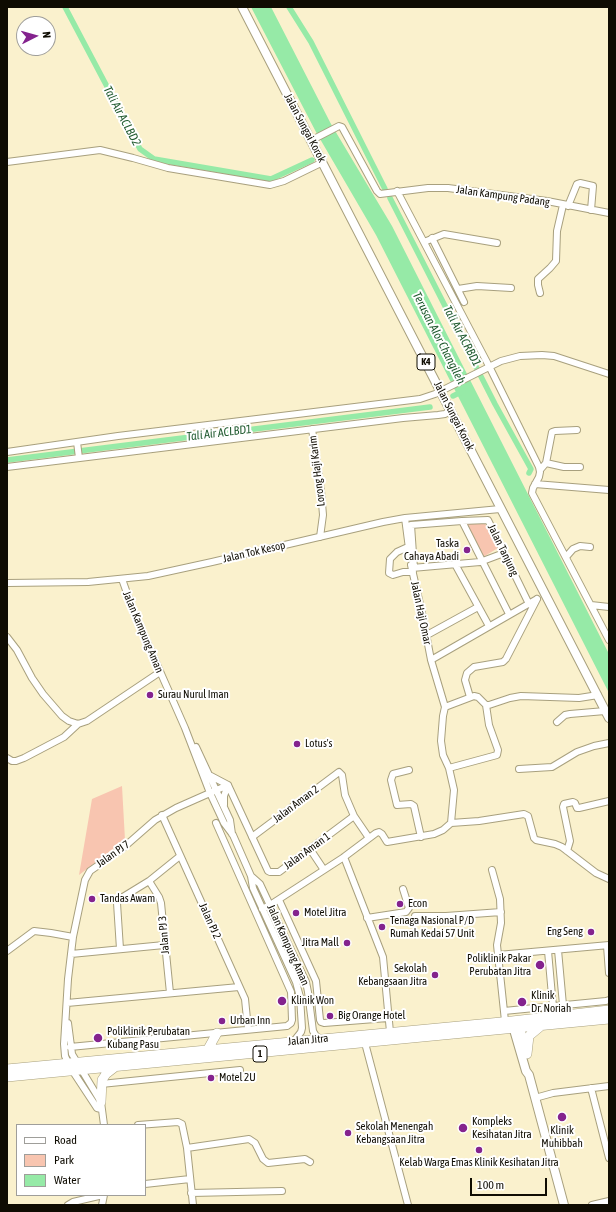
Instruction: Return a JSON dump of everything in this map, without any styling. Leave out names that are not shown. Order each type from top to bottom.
[{"type":"highway","name":"Jalan Jitra","points":[[7,1078],[365,1043],[608,1012]]},
{"type":"highway","name":"Jalan Jitra","points":[[7,1069],[390,1032],[513,1024],[541,1026],[608,1012]]},
{"type":"highway","points":[[527,1054],[529,1036],[541,1026]]},
{"type":"highway","points":[[208,1049],[217,1033]]},
{"type":"highway","points":[[101,1106],[101,1084],[103,1077],[114,1067]]},
{"type":"main road","name":"Jalan Sungai Korok","points":[[242,7],[271,64],[315,139],[323,162],[443,389],[451,410],[500,509],[607,714]]},
{"type":"main road","points":[[513,1024],[527,1054],[530,1068],[529,1075]]},
{"type":"main road","points":[[513,1024],[526,1071],[529,1075],[564,1205]]},
{"type":"street","name":"Jalan Kampung Padang","points":[[315,139],[337,127],[340,126],[343,128],[380,194],[428,188],[448,188],[609,213]]},
{"type":"street","points":[[7,162],[100,150],[168,168],[270,185],[284,181],[323,162]]},
{"type":"street","points":[[540,293],[538,279],[556,261],[557,231],[565,205],[577,184],[580,183],[593,186],[591,210]]},
{"type":"street","points":[[397,191],[540,470]]},
{"type":"street","points":[[424,242],[444,234],[497,243]]},
{"type":"street","points":[[432,238],[464,302]]},
{"type":"street","points":[[458,290],[477,286],[511,288]]},
{"type":"street","points":[[7,467],[78,450],[428,396],[487,367],[512,357],[542,355],[554,356],[609,374]]},
{"type":"street","points":[[7,452],[78,450],[312,429],[438,415],[444,414],[451,410]]},
{"type":"street","name":"Lorong Haji Karim","points":[[312,429],[323,515],[320,537]]},
{"type":"street","points":[[577,430],[552,432],[546,463],[540,470],[539,477],[532,493],[609,640]]},
{"type":"street","points":[[546,463],[564,467],[580,467]]},
{"type":"street","points":[[535,484],[609,490]]},
{"type":"street","name":"Jalan Tok Kesop","points":[[7,583],[88,582],[122,579],[176,570],[383,522],[405,518],[500,509]]},
{"type":"street","name":"Jalan Haji Omar","points":[[405,518],[408,547],[431,660],[445,707]]},
{"type":"street","name":"Jalan Tanjung","points":[[462,521],[488,520],[529,604]]},
{"type":"street","points":[[413,569],[411,525],[462,521],[510,614]]},
{"type":"street","points":[[566,557],[573,549],[580,546],[590,547]]},
{"type":"street","points":[[408,547],[397,552],[390,559],[389,573],[393,575],[413,569],[483,561],[504,553]]},
{"type":"street","points":[[455,564],[489,626]]},
{"type":"street","name":"Jalan Kampung Aman","points":[[122,579],[131,605],[213,791],[224,823],[232,835],[251,876],[253,888],[281,948],[298,990],[302,1028],[301,1032],[294,1041]]},
{"type":"street","points":[[431,660],[546,595]]},
{"type":"street","points":[[470,697],[465,680],[467,673],[474,667],[503,662],[506,659],[537,599]]},
{"type":"street","points":[[591,605],[609,607]]},
{"type":"street","points":[[427,635],[478,607]]},
{"type":"street","points":[[7,637],[17,650],[32,678],[43,694],[62,716],[69,721],[78,724]]},
{"type":"street","points":[[7,758],[12,761],[16,761],[64,737],[78,724],[87,721],[160,672]]},
{"type":"street","points":[[486,705],[521,696],[579,698],[598,695]]},
{"type":"street","points":[[449,768],[497,755],[498,750],[489,725],[486,705],[478,697],[470,697],[445,707],[442,721],[441,741],[443,755],[449,768],[454,790],[451,823]]},
{"type":"street","points":[[557,722],[561,718],[570,714],[607,714]]},
{"type":"street","name":"Jalan Kampung Aman","points":[[185,728],[211,776],[213,791],[230,820],[232,835]]},
{"type":"street","points":[[519,770],[552,767],[577,752],[609,743]]},
{"type":"street","points":[[408,770],[393,774],[391,780],[397,804],[411,804],[414,806],[421,837]]},
{"type":"street","name":"Jalan Aman 2","points":[[252,837],[339,772],[341,773],[345,795],[354,816]]},
{"type":"street","points":[[211,776],[228,785],[252,837]]},
{"type":"street","points":[[224,808],[224,796],[228,785]]},
{"type":"street","name":"Jalan PJ 7","points":[[66,1014],[73,937],[83,887],[88,873],[123,848],[162,815],[228,785]]},
{"type":"street","points":[[567,851],[570,838],[563,807],[564,804],[574,802],[577,808],[579,808],[609,801]]},
{"type":"street","points":[[262,909],[279,900],[379,832],[387,842],[421,837],[443,830],[451,823],[479,821],[526,814],[536,840],[555,844],[567,851],[596,873],[609,879]]},
{"type":"street","name":"Jalan PJ 2","points":[[162,815],[246,1002],[248,1029]]},
{"type":"street","points":[[354,816],[369,838]]},
{"type":"street","name":"Jalan Aman 1","points":[[252,837],[268,870],[273,873],[279,872],[354,816]]},
{"type":"street","points":[[70,1047],[287,1026],[290,1024],[292,1020],[291,992],[216,823]]},
{"type":"street","points":[[310,849],[324,870]]},
{"type":"street","points":[[120,950],[117,901],[149,881],[180,856]]},
{"type":"street","points":[[344,857],[383,957],[390,1032]]},
{"type":"street","points":[[492,870],[500,899],[500,929],[497,938],[504,1011],[513,1024]]},
{"type":"street","name":"Jalan Kampung Aman","points":[[251,876],[260,884],[306,982],[313,1031],[316,1036],[321,1039]]},
{"type":"street","name":"Jalan PJ 3","points":[[149,881],[161,903],[170,993]]},
{"type":"street","points":[[367,918],[406,912],[409,908],[403,889]]},
{"type":"street","points":[[279,900],[316,981],[321,1022],[388,1018]]},
{"type":"street","points":[[415,916],[446,916],[501,912]]},
{"type":"street","points":[[7,951],[34,931],[73,937]]},
{"type":"street","points":[[71,954],[164,945]]},
{"type":"street","points":[[498,956],[608,945],[609,973]]},
{"type":"street","points":[[558,950],[564,1005]]},
{"type":"street","points":[[548,951],[553,1006]]},
{"type":"street","points":[[67,1003],[239,987]]},
{"type":"street","points":[[504,1011],[609,1000]]},
{"type":"street","points":[[66,1014],[72,1062]]},
{"type":"street","points":[[66,1014],[64,1044],[76,1071],[101,1106],[104,1124]]},
{"type":"street","points":[[365,1043],[408,1205]]},
{"type":"street","points":[[101,1084],[240,1070]]},
{"type":"street","points":[[535,1098],[554,1093],[609,1086]]},
{"type":"street","points":[[591,1088],[609,1158]]},
{"type":"street","points":[[146,1124],[180,1122],[184,1127],[193,1205]]},
{"type":"street","points":[[187,1148],[249,1139],[255,1143],[263,1159],[268,1164],[305,1159],[310,1162]]},
{"type":"street","points":[[146,1184],[190,1179]]},
{"type":"street","points":[[191,1193],[282,1191]]},
{"type":"street","points":[[68,1205],[73,1202],[99,1196]]},
{"type":"street","points":[[592,1205],[609,1200]]},
{"type":"green space","points":[[464,522],[484,522],[498,548],[483,557]]},
{"type":"green space","points":[[122,786],[125,840],[79,875],[92,799]]},
{"type":"water","name":"Terusan Alor Changileh","points":[[251,7],[271,7],[331,124],[392,226],[609,654],[609,693],[376,235],[316,132]]},
{"type":"waterway","name":"Tali Air ACLBD2","points":[[65,7],[140,149],[154,159],[271,179],[312,160]]},
{"type":"waterway","name":"Tali Air ACRBD1","points":[[289,7],[311,42],[385,189]]},
{"type":"waterway","name":"Tali Air ACRBD1","points":[[390,198],[495,404],[531,469],[529,473]]},
{"type":"waterway","name":"Tali Air ACLBD1","points":[[453,396],[463,391]]},
{"type":"waterway","name":"Tali Air ACLBD1","points":[[7,460],[430,407]]},
{"type":"place","name":"Taska Cahaya Abadi","points":[[467,550]]},
{"type":"place","name":"Surau Nurul Iman","points":[[150,695]]},
{"type":"place","name":"Lotus's","points":[[297,744]]},
{"type":"place","name":"Tandas Awam","points":[[92,899]]},
{"type":"place","name":"Econ","points":[[400,904]]},
{"type":"place","name":"Motel Jitra","points":[[296,913]]},
{"type":"place","name":"Tenaga Nasional P/D Rumah Kedai 57 Unit","points":[[382,927]]},
{"type":"place","name":"Eng Seng","points":[[591,932]]},
{"type":"place","name":"Jitra Mall","points":[[347,943]]},
{"type":"place","name":"Poliklinik Pakar Perubatan Jitra","points":[[540,965]]},
{"type":"place","name":"Sekolah Kebangsaan Jitra","points":[[435,975]]},
{"type":"place","name":"Klinik Won","points":[[282,1001]]},
{"type":"place","name":"Klinik Dr. Noriah","points":[[522,1002]]},
{"type":"place","name":"Big Orange Hotel","points":[[330,1016]]},
{"type":"place","name":"Urban Inn","points":[[222,1021]]},
{"type":"place","name":"Poliklinik Perubatan Kubang Pasu","points":[[98,1038]]},
{"type":"place","name":"Motel 2U","points":[[211,1078]]},
{"type":"place","name":"Klinik Muhibbah","points":[[562,1117]]},
{"type":"place","name":"Kompleks Kesihatan Jitra","points":[[463,1128]]},
{"type":"place","name":"Sekolah Menengah Kebangsaan Jitra","points":[[348,1133]]},
{"type":"place","name":"Kelab Warga Emas Klinik Kesihatan Jitra","points":[[479,1150]]}]
